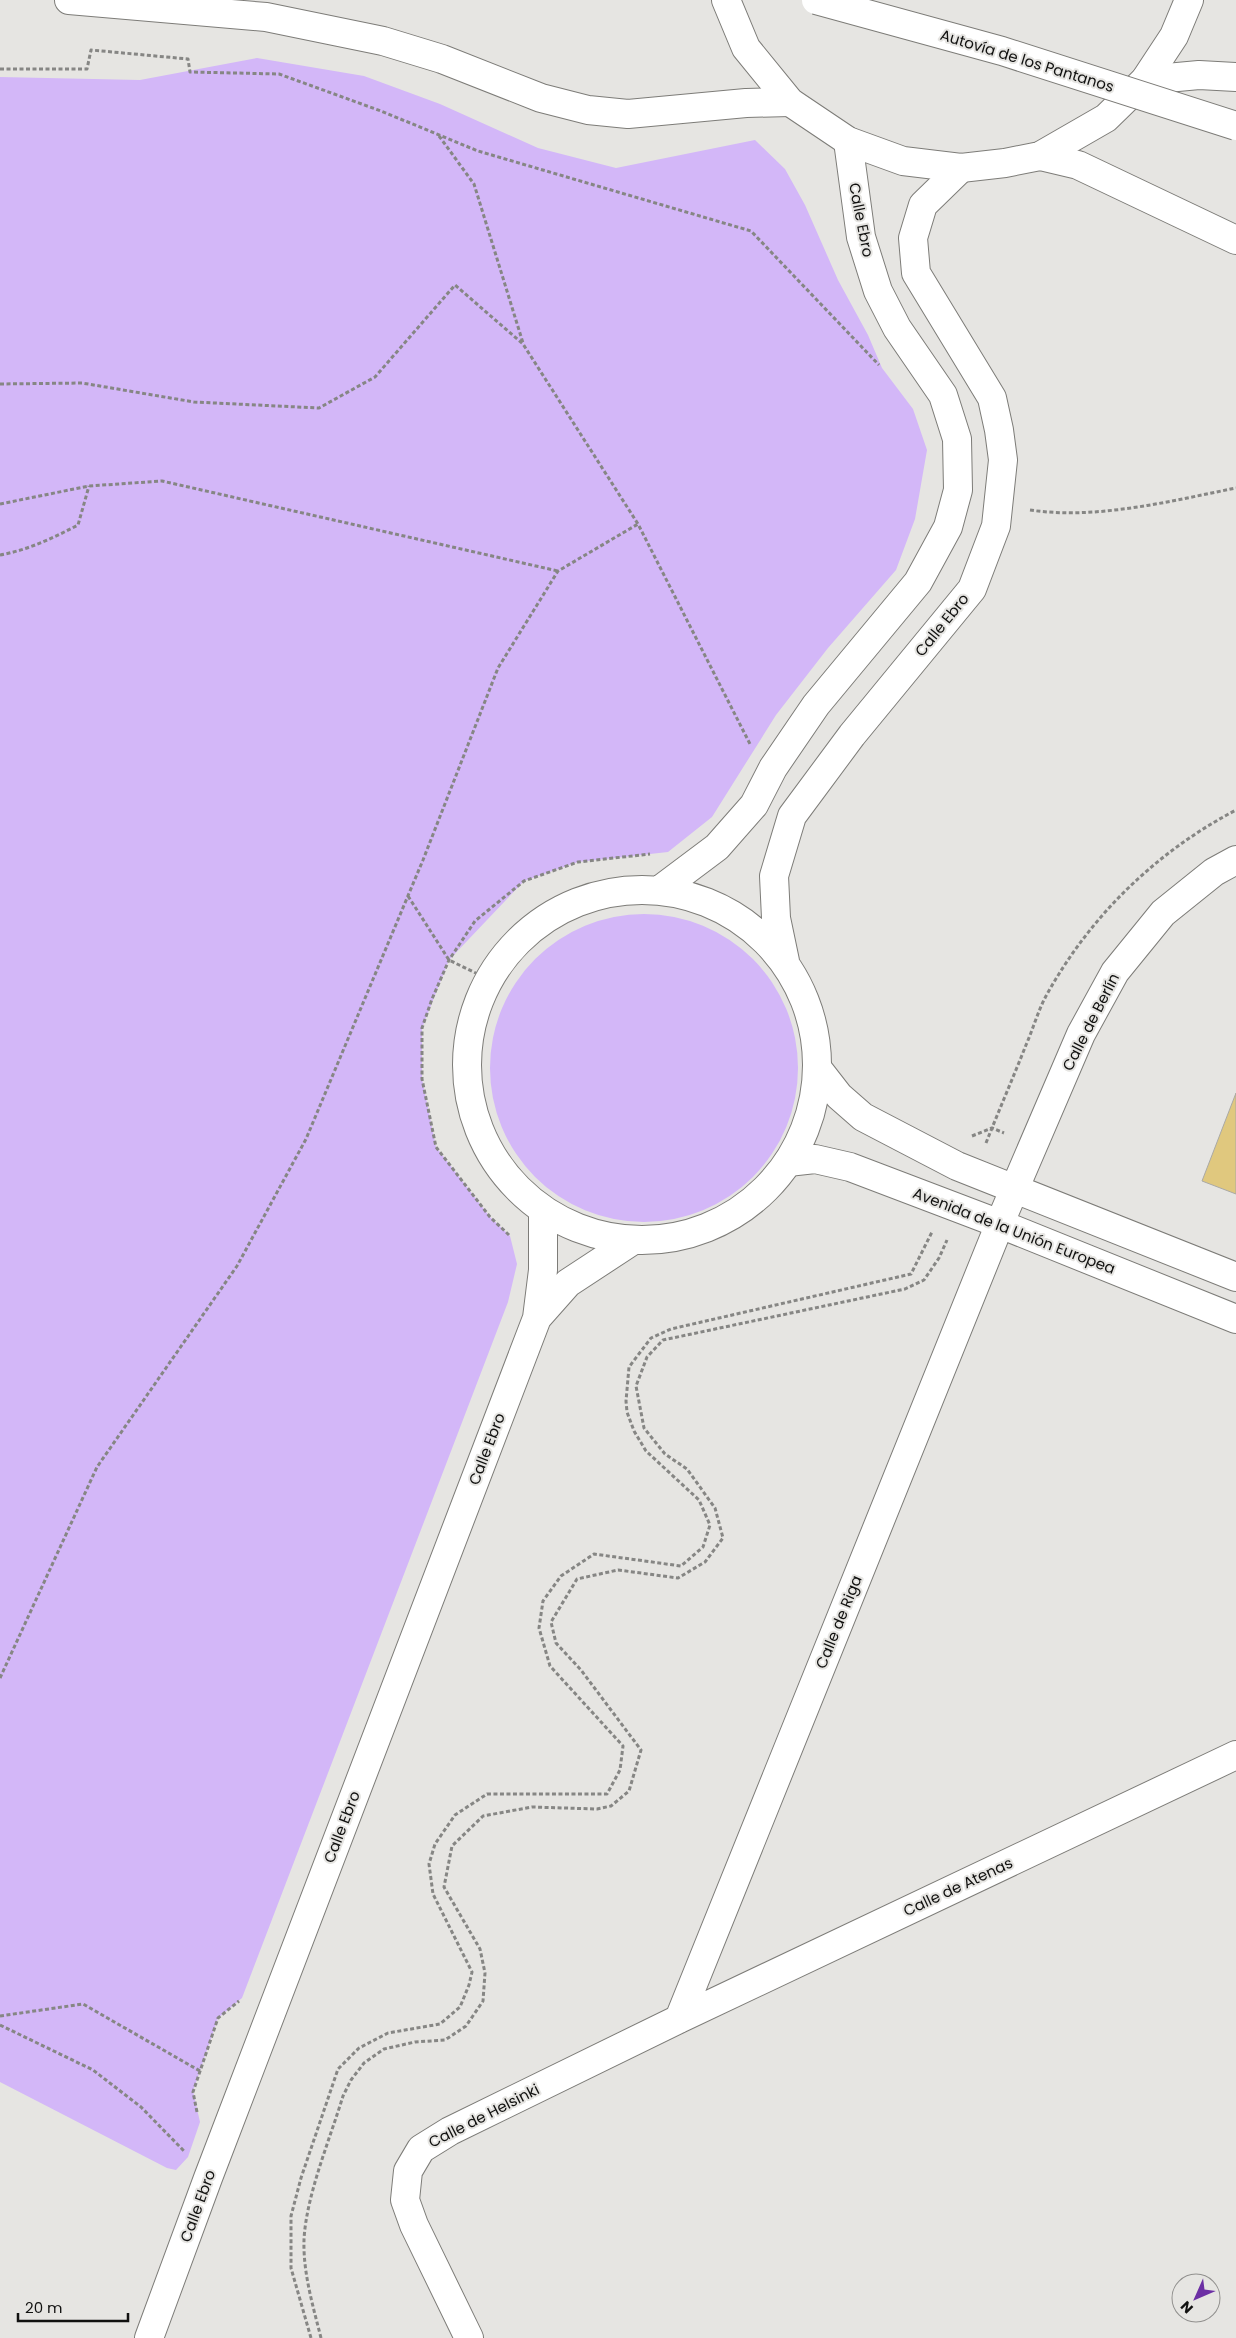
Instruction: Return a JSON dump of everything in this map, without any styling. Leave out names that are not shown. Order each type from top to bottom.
[{"type":"main road","points":[[69,0],[266,17],[383,41],[442,59],[541,98],[588,110],[628,114],[746,103],[790,102]]},
{"type":"main road","points":[[726,0],[746,48],[790,102],[848,141],[902,162],[960,168],[1005,163],[1040,156],[1106,118],[1145,80],[1174,36],[1189,0]]},
{"type":"main road","name":"Autovía de los Pantanos","points":[[816,0],[1002,52],[1236,126]]},
{"type":"main road","points":[[1145,80],[1199,75],[1236,77]]},
{"type":"main road","name":"Calle Ebro","points":[[661,890],[717,847],[754,805],[773,768],[816,705],[918,582],[948,527],[958,490],[957,440],[943,395],[897,328],[875,282],[861,238],[848,141]]},
{"type":"main road","points":[[1040,156],[1078,166],[1236,240]]},
{"type":"main road","name":"Calle Ebro","points":[[785,961],[776,918],[774,876],[792,816],[852,735],[972,589],[996,526],[1002,460],[999,430],[992,398],[916,273],[913,238],[923,205],[960,168]]},
{"type":"main road","name":"Calle de Berlín","points":[[1000,1224],[1081,1034],[1115,972],[1164,913],[1214,872],[1236,860]]},
{"type":"main road","points":[[661,890],[708,902],[750,926],[785,961],[810,1013],[818,1069],[808,1124],[788,1162],[781,1174],[740,1212],[688,1235],[632,1241],[600,1236],[578,1229],[543,1211],[500,1170],[474,1119],[466,1061],[476,1004],[505,953],[548,914],[603,893],[661,890]]},
{"type":"main road","points":[[818,1069],[839,1096],[863,1117],[957,1166],[1236,1277]]},
{"type":"main road","name":"Avenida de la Unión Europea","points":[[788,1162],[815,1159],[850,1167],[1000,1224],[1236,1319]]},
{"type":"main road","name":"Calle Ebro","points":[[149,2338],[208,2178],[537,1318],[543,1270],[543,1211]]},
{"type":"main road","name":"Calle de Riga","points":[[679,2019],[1000,1224]]},
{"type":"main road","name":"Calle Ebro","points":[[537,1318],[568,1284],[632,1241]]},
{"type":"main road","name":"Calle de Atenas","points":[[679,2019],[1236,1755]]},
{"type":"main road","name":"Calle de Helsinki","points":[[469,2338],[414,2225],[405,2200],[408,2172],[421,2149],[450,2131],[679,2019]]},
{"type":"path","points":[[0,69],[87,70],[92,50],[188,59],[190,72],[279,74],[381,111],[478,151],[751,232],[882,368]]},
{"type":"path","points":[[438,135],[474,184],[523,344],[638,524],[754,751]]},
{"type":"path","points":[[0,384],[82,383],[194,402],[319,408],[374,376],[455,285],[523,344]]},
{"type":"path","points":[[0,504],[89,486],[162,481],[558,571]]},
{"type":"path","points":[[0,554],[16,552],[50,540],[78,526],[89,486]]},
{"type":"path","points":[[998,506],[1054,514],[1162,503],[1236,488]]},
{"type":"path","points":[[0,1678],[97,1467],[237,1266],[306,1139],[408,896],[498,668],[558,571],[638,524]]},
{"type":"path","points":[[510,1236],[490,1217],[436,1147],[422,1079],[422,1028],[449,960],[475,921],[524,881],[578,862],[652,854]]},
{"type":"path","points":[[408,896],[449,960],[490,980]]},
{"type":"path","points":[[957,1166],[967,1138],[992,1128],[1034,1144]]},
{"type":"path","points":[[311,2338],[291,2268],[291,2216],[301,2178],[338,2070],[360,2048],[388,2033],[440,2024],[460,2007],[470,1985],[472,1972],[433,1894],[429,1864],[435,1844],[455,1815],[487,1794],[607,1794],[620,1770],[622,1746],[550,1666],[539,1628],[543,1600],[562,1576],[594,1554],[681,1566],[703,1547],[708,1532],[710,1525],[699,1500],[646,1451],[634,1431],[627,1412],[626,1400],[630,1367],[651,1338],[671,1329],[911,1274],[930,1238],[952,1206]]},
{"type":"path","points":[[321,2338],[308,2280],[304,2240],[311,2200],[343,2096],[351,2080],[364,2063],[384,2049],[415,2042],[445,2040],[466,2026],[483,2002],[485,1973],[480,1949],[444,1888],[452,1846],[483,1816],[532,1807],[597,1809],[611,1806],[629,1791],[641,1750],[581,1670],[556,1643],[551,1622],[577,1579],[618,1570],[678,1578],[705,1562],[723,1538],[714,1508],[687,1469],[666,1454],[644,1428],[636,1386],[647,1357],[663,1340],[905,1289],[924,1280],[939,1258],[952,1206]]},
{"type":"path","points":[[198,2114],[192,2092],[218,2018],[242,1998]]},
{"type":"path","points":[[0,2016],[83,2004],[200,2071]]},
{"type":"path","points":[[0,2025],[100,2076],[141,2107],[208,2178]]},
{"type":"shaded area","points":[[257,58],[364,76],[440,104],[538,148],[616,168],[755,140],[785,169],[805,205],[838,280],[868,335],[882,368],[913,409],[927,450],[915,519],[896,570],[828,648],[776,715],[712,817],[668,852],[578,862],[524,881],[449,960],[422,1028],[422,1079],[436,1147],[490,1217],[510,1236],[517,1264],[508,1302],[242,1998],[218,2018],[193,2091],[200,2122],[188,2157],[176,2170],[167,2168],[0,2082],[0,77],[140,80]]},
{"type":"shaded area","points":[[629,914],[659,914],[689,920],[717,932],[742,949],[763,970],[780,995],[792,1023],[798,1053],[798,1083],[787,1127],[772,1154],[753,1177],[730,1196],[703,1211],[659,1222],[629,1222],[599,1216],[571,1204],[546,1187],[525,1166],[508,1141],[496,1113],[490,1083],[490,1053],[496,1023],[508,995],[525,970],[546,949],[571,932],[599,920]]},
{"type":"building","points":[[1236,1093],[1236,1194],[1202,1181]]}]
